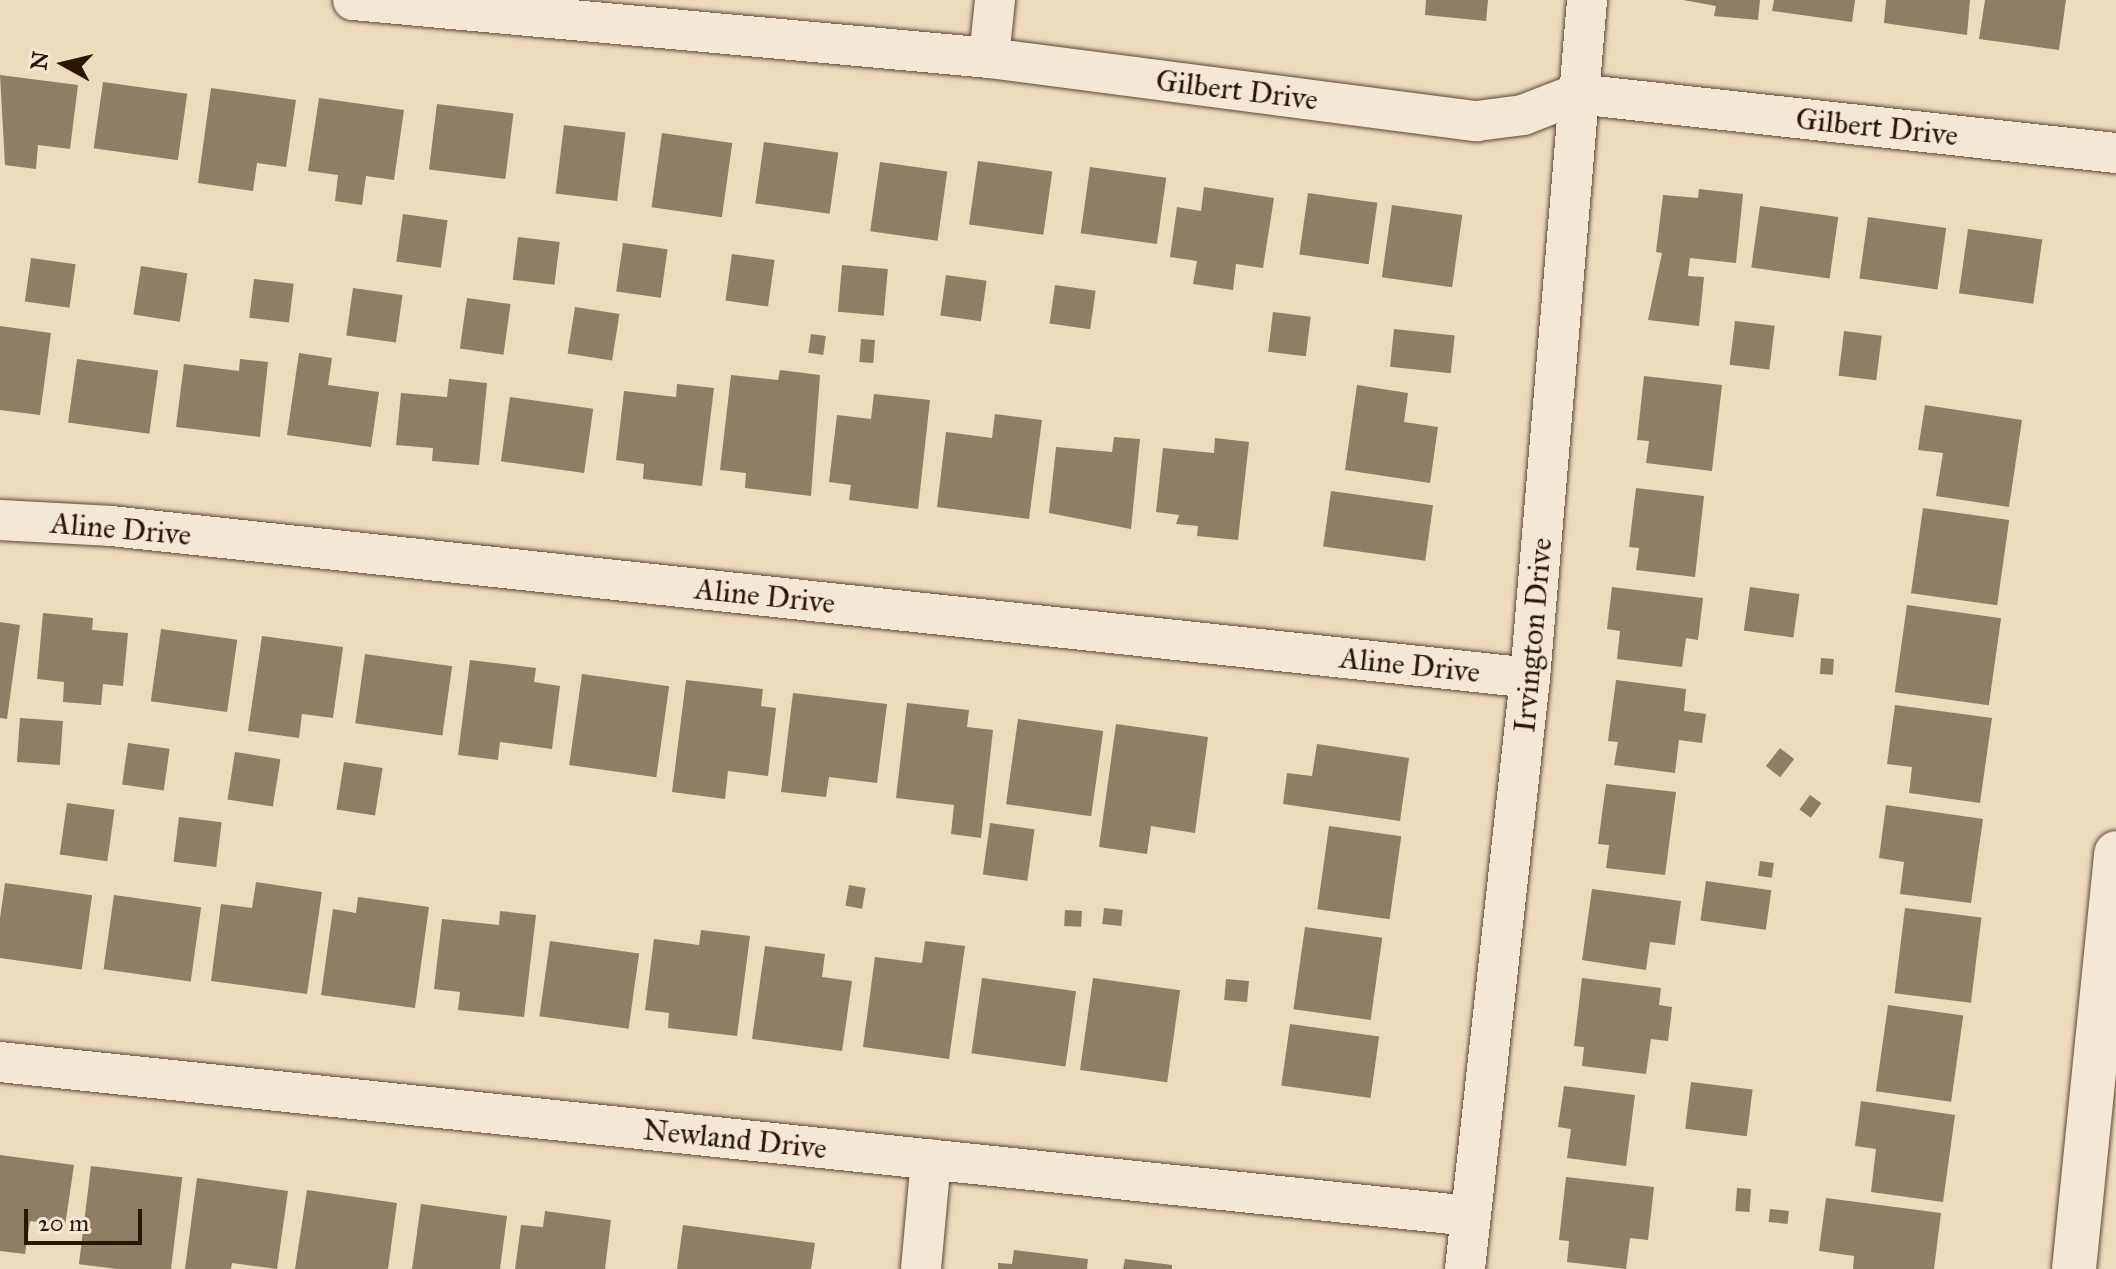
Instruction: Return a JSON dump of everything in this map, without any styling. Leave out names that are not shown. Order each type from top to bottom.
[{"type":"street","name":"Gilbert Drive","points":[[353,0],[411,2],[989,58],[1477,121],[1523,115],[1577,94],[2116,153]]},
{"type":"street","points":[[989,58],[995,0]]},
{"type":"street","name":"Irvington Drive","points":[[1465,1269],[1530,678],[1587,0]]},
{"type":"street","name":"Aline Drive","points":[[0,520],[111,526],[1530,678]]},
{"type":"street","points":[[2074,1269],[2116,853]]},
{"type":"street","name":"Newland Drive","points":[[0,1062],[1470,1216]]},
{"type":"street","points":[[921,1269],[931,1159]]},
{"type":"building","points":[[1426,0],[1488,0],[1486,21],[1425,15]]},
{"type":"building","points":[[1683,0],[1760,0],[1758,20],[1714,16],[1716,6]]},
{"type":"building","points":[[1774,0],[1855,0],[1852,22],[1772,11]]},
{"type":"building","points":[[1886,0],[1970,0],[1967,35],[1884,23]]},
{"type":"building","points":[[1985,0],[2066,0],[2059,50],[1979,39]]},
{"type":"building","points":[[0,75],[78,85],[70,149],[38,145],[36,169],[5,165]]},
{"type":"building","points":[[103,82],[187,94],[178,160],[94,148]]},
{"type":"building","points":[[211,88],[296,100],[286,167],[257,163],[253,191],[198,183]]},
{"type":"building","points":[[319,98],[404,110],[394,180],[366,176],[362,205],[335,201],[338,175],[308,171]]},
{"type":"building","points":[[437,104],[513,113],[505,179],[429,170]]},
{"type":"building","points":[[564,125],[626,133],[617,201],[556,193]]},
{"type":"building","points":[[662,133],[732,143],[722,217],[652,207]]},
{"type":"building","points":[[764,142],[838,152],[830,214],[755,203]]},
{"type":"building","points":[[978,161],[1052,171],[1043,235],[969,224]]},
{"type":"building","points":[[880,162],[947,171],[938,241],[870,231]]},
{"type":"building","points":[[1090,167],[1166,178],[1157,244],[1081,233]]},
{"type":"building","points":[[1204,187],[1274,198],[1263,268],[1236,264],[1233,290],[1193,284],[1197,261],[1170,257],[1177,207],[1201,211]]},
{"type":"building","points":[[1699,189],[1743,194],[1736,263],[1690,258],[1688,276],[1704,277],[1699,326],[1648,320],[1662,253],[1656,252],[1663,195],[1698,198]]},
{"type":"building","points":[[1308,193],[1377,203],[1369,264],[1299,254]]},
{"type":"building","points":[[1392,205],[1462,215],[1452,287],[1382,277]]},
{"type":"building","points":[[1760,206],[1838,217],[1830,278],[1751,267]]},
{"type":"building","points":[[403,214],[448,220],[441,268],[396,262]]},
{"type":"building","points":[[1868,217],[1946,228],[1938,289],[1859,278]]},
{"type":"building","points":[[1968,229],[2042,239],[2033,304],[1959,293]]},
{"type":"building","points":[[518,237],[560,242],[554,285],[513,280]]},
{"type":"building","points":[[623,243],[668,249],[661,298],[616,292]]},
{"type":"building","points":[[732,254],[775,260],[768,307],[725,301]]},
{"type":"building","points":[[31,258],[76,264],[69,308],[25,302]]},
{"type":"building","points":[[842,265],[888,269],[884,316],[838,312]]},
{"type":"building","points":[[141,266],[187,273],[180,322],[133,314]]},
{"type":"building","points":[[946,275],[987,281],[981,321],[940,316]]},
{"type":"building","points":[[254,279],[294,284],[289,323],[249,318]]},
{"type":"building","points":[[1055,285],[1096,291],[1090,329],[1050,324]]},
{"type":"building","points":[[353,288],[403,295],[396,342],[346,336]]},
{"type":"building","points":[[467,298],[511,304],[503,355],[460,349]]},
{"type":"building","points":[[575,307],[619,314],[612,360],[568,353]]},
{"type":"building","points":[[1273,312],[1311,317],[1306,356],[1268,352]]},
{"type":"building","points":[[1735,321],[1775,326],[1769,370],[1730,365]]},
{"type":"building","points":[[0,326],[51,333],[40,415],[0,410]]},
{"type":"building","points":[[1394,329],[1455,335],[1451,373],[1390,367]]},
{"type":"building","points":[[1844,331],[1882,336],[1876,380],[1839,376]]},
{"type":"building","points":[[811,334],[826,336],[823,355],[808,353]]},
{"type":"building","points":[[861,339],[875,340],[873,363],[859,362]]},
{"type":"building","points":[[299,353],[332,358],[328,385],[379,392],[371,447],[287,435]]},
{"type":"building","points":[[77,359],[158,370],[149,434],[68,422]]},
{"type":"building","points":[[240,359],[268,362],[260,437],[176,427],[184,364],[239,371]]},
{"type":"building","points":[[780,370],[820,375],[811,496],[745,488],[746,473],[720,470],[731,375],[778,380]]},
{"type":"building","points":[[1644,376],[1722,385],[1712,471],[1646,463],[1649,441],[1637,440]]},
{"type":"building","points":[[449,379],[487,383],[479,465],[432,461],[433,448],[396,445],[401,393],[447,397]]},
{"type":"building","points":[[677,384],[714,388],[702,486],[643,479],[644,464],[616,460],[624,391],[676,397]]},
{"type":"building","points":[[1357,385],[1408,393],[1404,422],[1438,427],[1430,483],[1345,470]]},
{"type":"building","points":[[874,394],[930,400],[918,509],[849,500],[851,485],[829,482],[837,415],[871,419]]},
{"type":"building","points":[[510,397],[593,409],[584,473],[501,461]]},
{"type":"building","points":[[1925,405],[2022,420],[2009,507],[1936,496],[1943,453],[1918,450]]},
{"type":"building","points":[[995,414],[1042,420],[1029,519],[937,507],[946,432],[992,438]]},
{"type":"building","points":[[1114,437],[1140,439],[1131,529],[1049,513],[1056,447],[1112,452]]},
{"type":"building","points":[[1215,438],[1249,442],[1238,540],[1197,536],[1198,526],[1176,524],[1179,515],[1156,512],[1163,448],[1214,453]]},
{"type":"building","points":[[1636,488],[1704,496],[1695,577],[1636,570],[1639,548],[1629,547]]},
{"type":"building","points":[[1331,491],[1433,505],[1425,561],[1323,546]]},
{"type":"building","points":[[1923,508],[2009,520],[1997,605],[1911,593]]},
{"type":"building","points":[[1612,587],[1703,598],[1698,640],[1686,638],[1682,667],[1617,659],[1620,631],[1607,629]]},
{"type":"building","points":[[1750,587],[1800,594],[1793,638],[1744,631]]},
{"type":"building","points":[[1907,605],[2001,618],[1989,705],[1895,692]]},
{"type":"building","points":[[43,613],[93,618],[92,630],[128,633],[123,686],[103,684],[101,705],[63,702],[64,682],[37,679]]},
{"type":"building","points":[[0,622],[20,625],[7,719],[0,718]]},
{"type":"building","points":[[161,629],[237,640],[227,712],[151,701]]},
{"type":"building","points":[[262,636],[343,647],[333,718],[302,714],[299,738],[248,731]]},
{"type":"building","points":[[365,654],[452,666],[442,736],[355,723]]},
{"type":"building","points":[[1821,658],[1834,659],[1833,675],[1820,674]]},
{"type":"building","points":[[470,660],[536,668],[534,682],[560,686],[552,749],[500,742],[498,760],[458,755]]},
{"type":"building","points":[[582,674],[669,686],[656,777],[569,765]]},
{"type":"building","points":[[686,680],[763,689],[761,706],[776,708],[768,776],[728,771],[725,799],[672,792]]},
{"type":"building","points":[[1616,680],[1686,689],[1684,711],[1706,714],[1702,743],[1679,740],[1675,773],[1614,765],[1618,742],[1608,741]]},
{"type":"building","points":[[793,693],[887,704],[877,783],[829,777],[826,797],[781,792]]},
{"type":"building","points":[[907,703],[969,710],[967,727],[993,730],[981,838],[951,834],[954,805],[896,798]]},
{"type":"building","points":[[1895,705],[1992,718],[1980,803],[1909,793],[1912,767],[1887,764]]},
{"type":"building","points":[[20,718],[63,721],[60,765],[17,762]]},
{"type":"building","points":[[1018,719],[1103,731],[1091,816],[1006,804]]},
{"type":"building","points":[[1116,724],[1208,737],[1195,833],[1151,826],[1147,854],[1099,847]]},
{"type":"building","points":[[128,743],[170,749],[164,790],[122,785]]},
{"type":"building","points":[[1317,744],[1409,758],[1400,821],[1283,804],[1287,773],[1312,776]]},
{"type":"building","points":[[1780,748],[1794,759],[1780,777],[1766,766]]},
{"type":"building","points":[[235,752],[280,759],[273,807],[227,799]]},
{"type":"building","points":[[344,762],[383,768],[375,816],[336,809]]},
{"type":"building","points":[[1606,784],[1676,792],[1665,875],[1606,868],[1609,845],[1598,844]]},
{"type":"building","points":[[1810,795],[1821,803],[1811,818],[1799,810]]},
{"type":"building","points":[[67,803],[115,810],[107,861],[60,854]]},
{"type":"building","points":[[1886,805],[1983,819],[1971,903],[1900,894],[1904,862],[1879,858]]},
{"type":"building","points":[[179,817],[222,822],[216,867],[174,862]]},
{"type":"building","points":[[990,823],[1035,829],[1027,881],[983,874]]},
{"type":"building","points":[[1329,826],[1401,836],[1390,919],[1317,909]]},
{"type":"building","points":[[1760,861],[1774,863],[1772,878],[1758,876]]},
{"type":"building","points":[[1706,881],[1771,890],[1766,930],[1700,921]]},
{"type":"building","points":[[256,882],[322,892],[307,994],[211,981],[221,904],[252,908]]},
{"type":"building","points":[[5,883],[92,895],[82,970],[0,958],[0,919]]},
{"type":"building","points":[[849,885],[866,888],[862,909],[845,906]]},
{"type":"building","points":[[1592,889],[1681,901],[1675,945],[1650,942],[1646,970],[1582,960]]},
{"type":"building","points":[[114,895],[201,907],[191,982],[104,969]]},
{"type":"building","points":[[358,897],[429,907],[415,1008],[321,995],[333,909],[356,913]]},
{"type":"building","points":[[1104,908],[1123,910],[1121,926],[1102,924]]},
{"type":"building","points":[[1905,908],[1981,917],[1971,1003],[1895,993]]},
{"type":"building","points":[[1065,910],[1082,911],[1081,927],[1064,926]]},
{"type":"building","points":[[500,911],[536,915],[524,1017],[458,1010],[460,992],[434,989],[442,919],[499,925]]},
{"type":"building","points":[[1305,927],[1382,938],[1371,1020],[1293,1009]]},
{"type":"building","points":[[701,930],[750,936],[737,1036],[668,1028],[669,1013],[645,1010],[654,939],[699,945]]},
{"type":"building","points":[[550,941],[639,954],[629,1029],[539,1016]]},
{"type":"building","points":[[925,941],[965,946],[949,1059],[863,1047],[875,957],[922,963]]},
{"type":"building","points":[[765,946],[825,954],[822,977],[852,981],[842,1051],[752,1039]]},
{"type":"building","points":[[982,978],[1076,991],[1065,1066],[971,1053]]},
{"type":"building","points":[[1093,978],[1180,990],[1167,1082],[1080,1070]]},
{"type":"building","points":[[1582,978],[1661,988],[1659,1005],[1672,1007],[1668,1041],[1651,1039],[1646,1074],[1582,1066],[1584,1047],[1574,1046]]},
{"type":"building","points":[[1226,979],[1249,981],[1247,1002],[1224,1000]]},
{"type":"building","points":[[1888,1005],[1963,1016],[1951,1102],[1876,1091]]},
{"type":"building","points":[[1290,1024],[1379,1037],[1370,1098],[1281,1085]]},
{"type":"building","points":[[1691,1082],[1753,1090],[1747,1136],[1685,1129]]},
{"type":"building","points":[[1564,1086],[1635,1095],[1626,1166],[1567,1158],[1571,1129],[1558,1127]]},
{"type":"building","points":[[1861,1101],[1955,1115],[1943,1202],[1871,1192],[1876,1149],[1855,1146]]},
{"type":"building","points":[[0,1155],[74,1165],[65,1226],[30,1221],[25,1254],[0,1251]]},
{"type":"building","points":[[91,1166],[182,1177],[171,1269],[118,1269],[79,1264]]},
{"type":"building","points":[[1566,1177],[1654,1187],[1648,1240],[1630,1238],[1626,1269],[1567,1262],[1569,1241],[1559,1240]]},
{"type":"building","points":[[197,1178],[288,1191],[277,1269],[232,1263],[231,1269],[185,1269]]},
{"type":"building","points":[[1737,1188],[1751,1189],[1749,1212],[1735,1211]]},
{"type":"building","points":[[307,1190],[397,1203],[388,1269],[295,1269]]},
{"type":"building","points":[[1826,1198],[1941,1213],[1934,1269],[1853,1269],[1854,1256],[1819,1251]]},
{"type":"building","points":[[421,1204],[507,1216],[500,1269],[412,1269]]},
{"type":"building","points":[[1770,1209],[1789,1211],[1788,1224],[1769,1222]]},
{"type":"building","points":[[545,1211],[611,1220],[605,1269],[515,1269],[521,1225],[543,1227]]},
{"type":"building","points":[[683,1225],[815,1243],[811,1269],[677,1269]]},
{"type":"building","points":[[1014,1250],[1088,1259],[1087,1269],[998,1269],[998,1263],[1012,1264]]},
{"type":"building","points":[[1125,1259],[1172,1265],[1172,1269],[1123,1269]]}]
